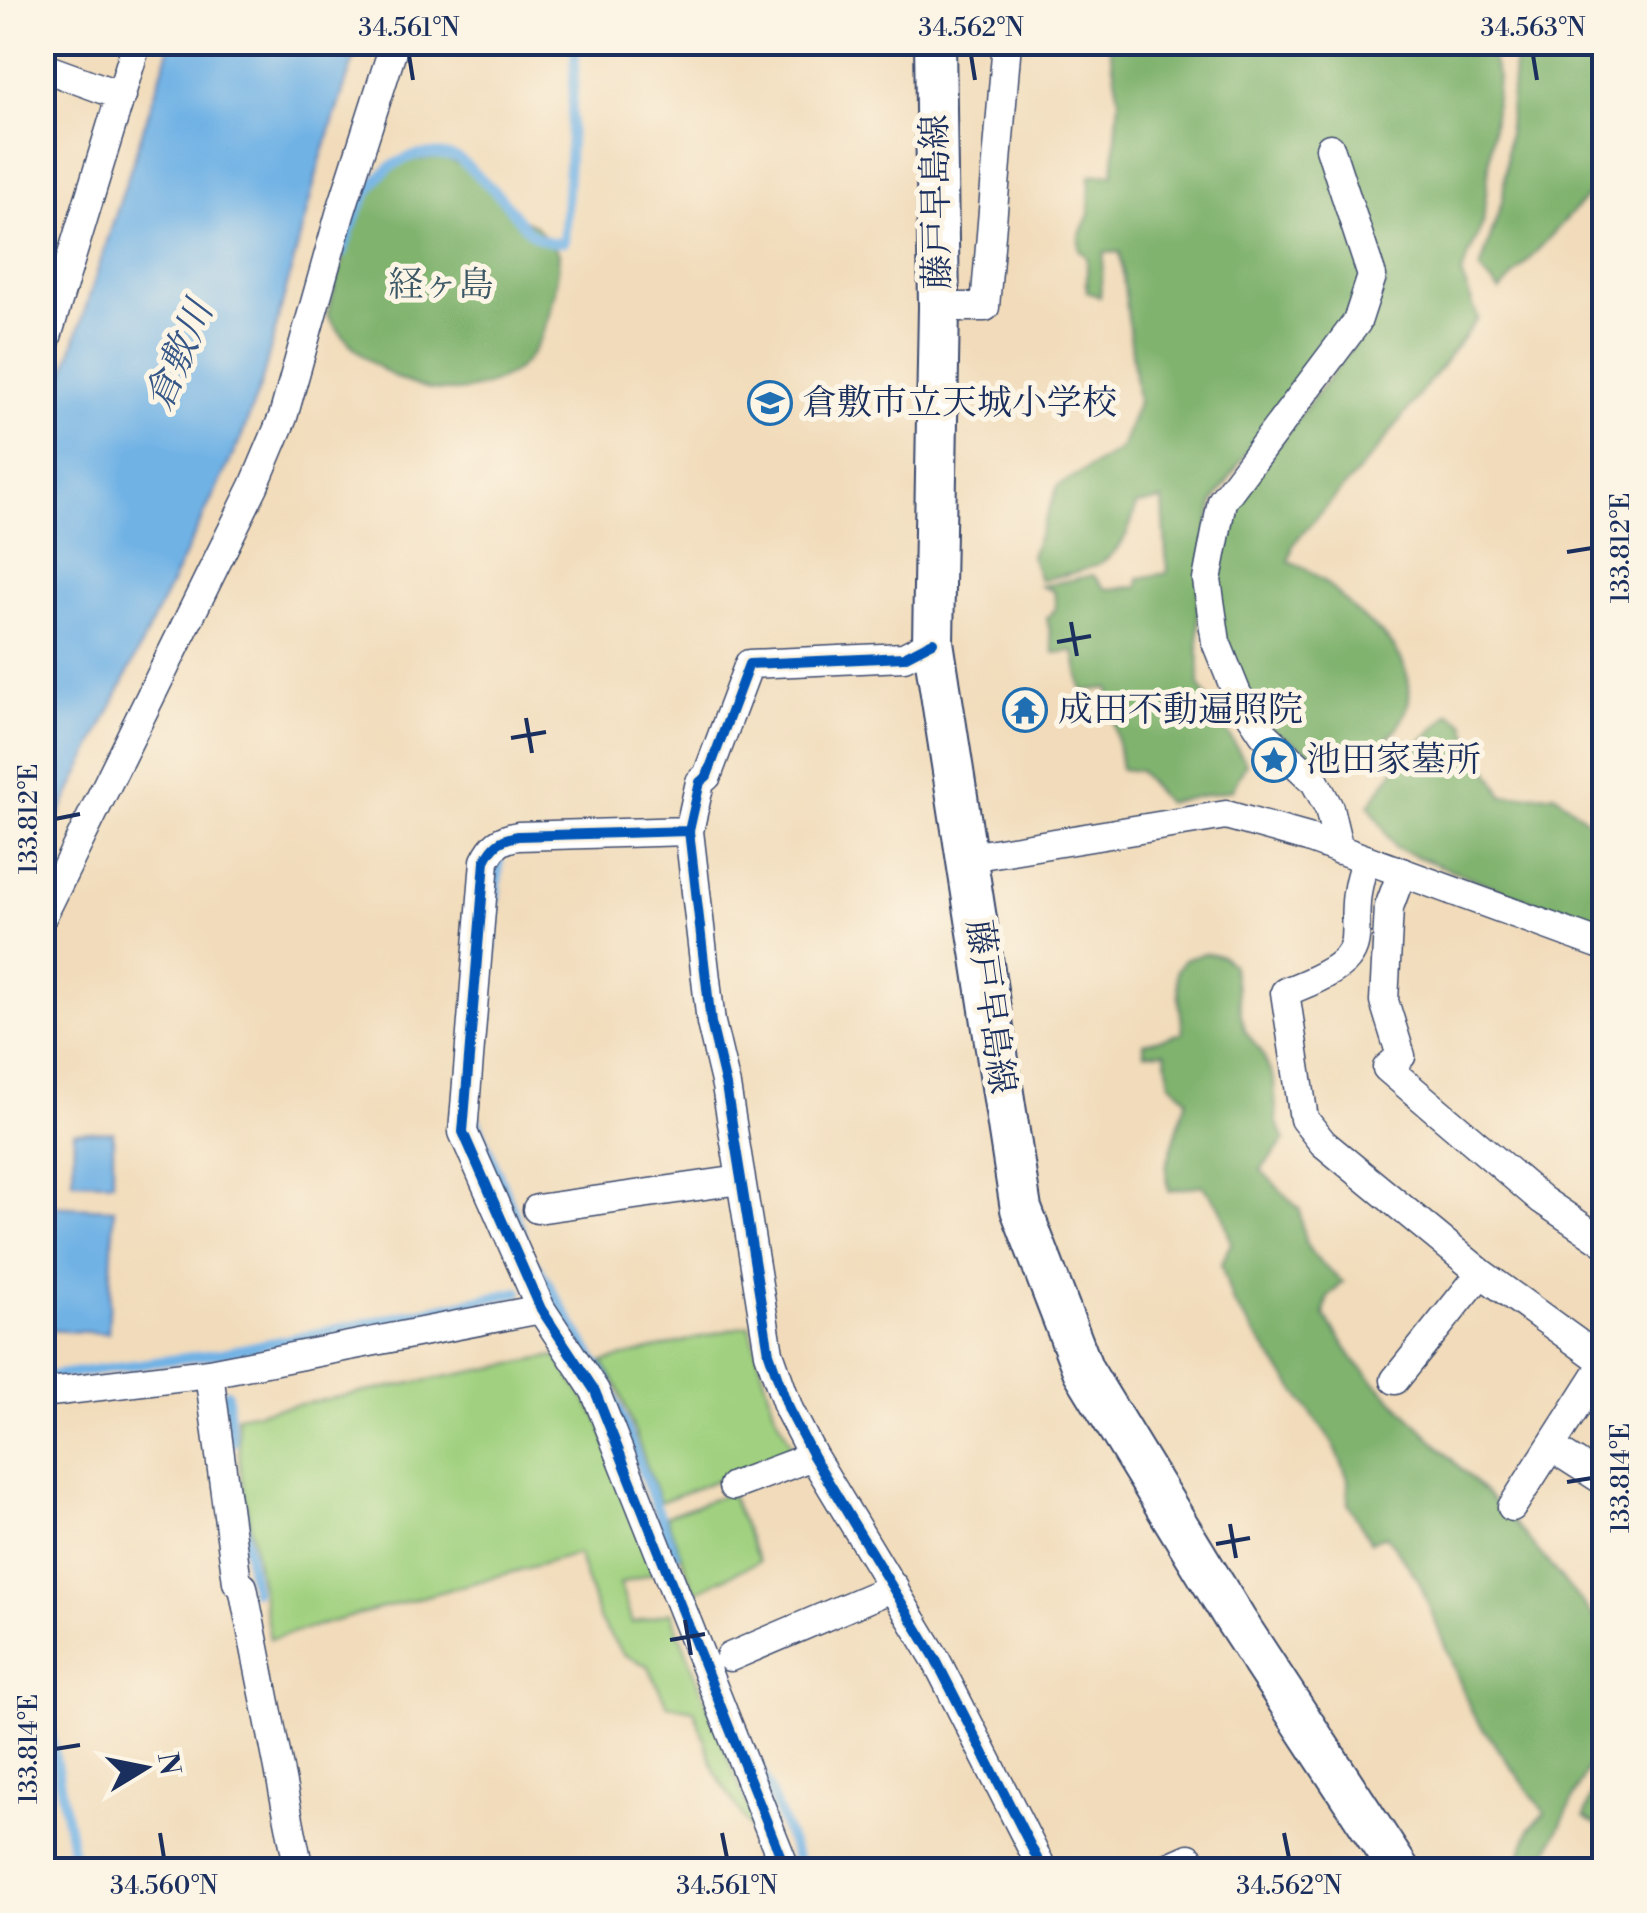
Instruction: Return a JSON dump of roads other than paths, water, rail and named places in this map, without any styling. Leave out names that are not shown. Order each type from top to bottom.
[{"type":"main road","name":"藤戸早島線","points":[[935,42],[939,307],[933,642],[1022,1209],[1083,1370],[1226,1606],[1399,1870]]},
{"type":"street","points":[[42,354],[137,42]]},
{"type":"street","points":[[42,918],[254,486],[282,417],[395,42]]},
{"type":"street","points":[[939,307],[985,307],[1007,42]]},
{"type":"street","points":[[42,68],[122,96]]},
{"type":"street","points":[[1330,148],[1372,276],[1357,322],[1222,501],[1207,580],[1216,642],[1237,694],[1264,733],[1315,782],[1352,854],[1358,928],[1354,948],[1334,974],[1285,992],[1304,1120],[1324,1144],[1481,1273],[1604,1362],[1512,1507]]},
{"type":"street","points":[[933,642],[904,658],[749,664],[707,776],[700,782],[690,831],[711,1023],[726,1086],[769,1353],[789,1410],[813,1456],[894,1587],[960,1705],[1042,1870]]},
{"type":"street","points":[[969,857],[1226,814],[1352,854],[1604,946]]},
{"type":"street","points":[[690,831],[502,838],[485,861],[463,1132],[541,1309],[596,1391],[786,1870]]},
{"type":"street","points":[[1402,872],[1389,907],[1384,1001],[1401,1056],[1387,1068],[1542,1200],[1604,1242]]},
{"type":"street","points":[[537,1208],[740,1180]]},
{"type":"street","points":[[1395,1380],[1481,1273]]},
{"type":"street","points":[[42,1393],[209,1373],[541,1309]]},
{"type":"street","points":[[209,1373],[237,1582],[243,1587],[298,1870]]},
{"type":"street","points":[[1551,1448],[1604,1482]]},
{"type":"street","points":[[733,1486],[813,1456]]},
{"type":"street","points":[[730,1657],[894,1587]]},
{"type":"street","points":[[1162,1870],[1189,1858]]},
{"type":"water","name":"倉敷川","points":[[171,43],[359,43],[321,158],[261,384],[241,438],[43,849],[43,440]]},
{"type":"water","points":[[74,1132],[113,1132],[113,1182],[73,1181]]},
{"type":"water","points":[[43,1206],[114,1209],[108,1333],[43,1330]]},
{"type":"waterway","points":[[343,253],[358,211],[380,176],[395,164],[433,154],[458,158],[534,235],[542,240],[564,242],[576,42]]},
{"type":"waterway","points":[[491,955],[499,862]]},
{"type":"waterway","points":[[42,950],[59,914]]},
{"type":"waterway","points":[[475,1117],[523,1235]]},
{"type":"waterway","points":[[536,1264],[607,1382],[675,1554]]},
{"type":"waterway","points":[[42,1377],[222,1353],[518,1292]]},
{"type":"waterway","points":[[227,1393],[232,1442]]},
{"type":"waterway","points":[[239,1499],[254,1591]]},
{"type":"waterway","points":[[42,1687],[76,1870]]},
{"type":"waterway","points":[[759,1765],[802,1870]]},
{"type":"place","name":"倉敷市立天城小学校","points":[[770,403]]},
{"type":"place","name":"成田不動遍照院","points":[[1025,710]]},
{"type":"place","name":"池田家墓所","points":[[1274,760]]},
{"type":"park label","name":"経ヶ島","points":[[441,285]]}]
